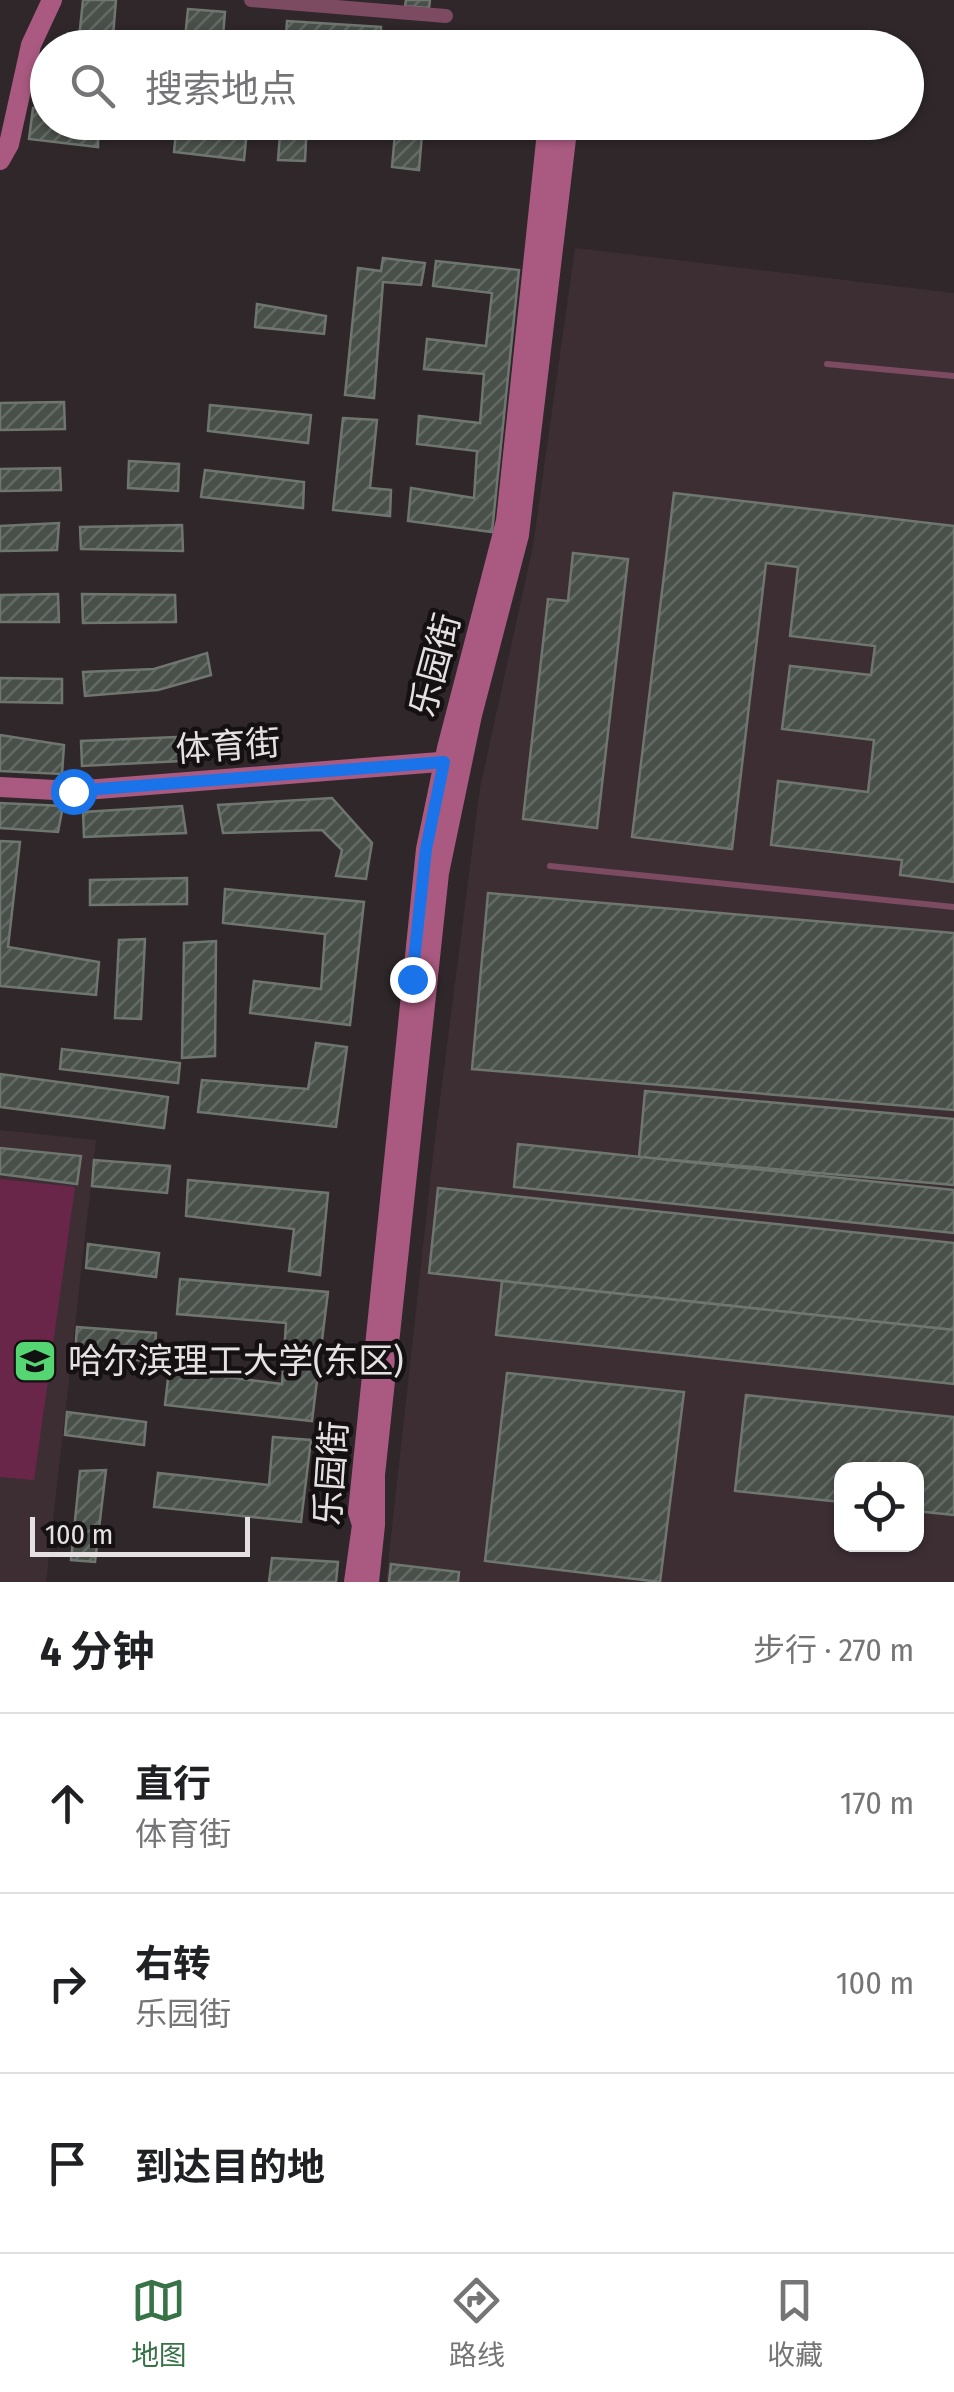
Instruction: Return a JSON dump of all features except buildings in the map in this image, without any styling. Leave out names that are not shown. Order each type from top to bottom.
[{"type":"main road","points":[[38,30],[52,0]]},
{"type":"main road","points":[[0,160],[9,144],[30,50]]},
{"type":"main road","name":"乐园街","points":[[354,1582],[420,894],[506,520],[546,140]]},
{"type":"main road","name":"乐园街","points":[[370,1582],[375,1475],[452,762],[520,535],[566,140]]},
{"type":"main road","name":"体育街","points":[[0,787],[73,791],[452,762]]},
{"type":"street","points":[[251,0],[446,16]]},
{"type":"lane","points":[[826,364],[954,376]]},
{"type":"lane","points":[[550,866],[954,907]]},
{"type":"shaded area","points":[[575,248],[954,293],[954,1582],[386,1582],[434,1147],[480,788],[533,546]]},
{"type":"shaded area","name":"哈尔滨理工大学(东区)","points":[[0,1130],[96,1140],[46,1582],[0,1582]]},
{"type":"shaded area","points":[[0,1179],[75,1187],[34,1480],[0,1477]]},
{"type":"place","name":"哈尔滨理工大学(东区)","points":[[35,1361]]},
{"type":"route","points":[[73,791],[444,762],[426,849],[412,979]]}]
